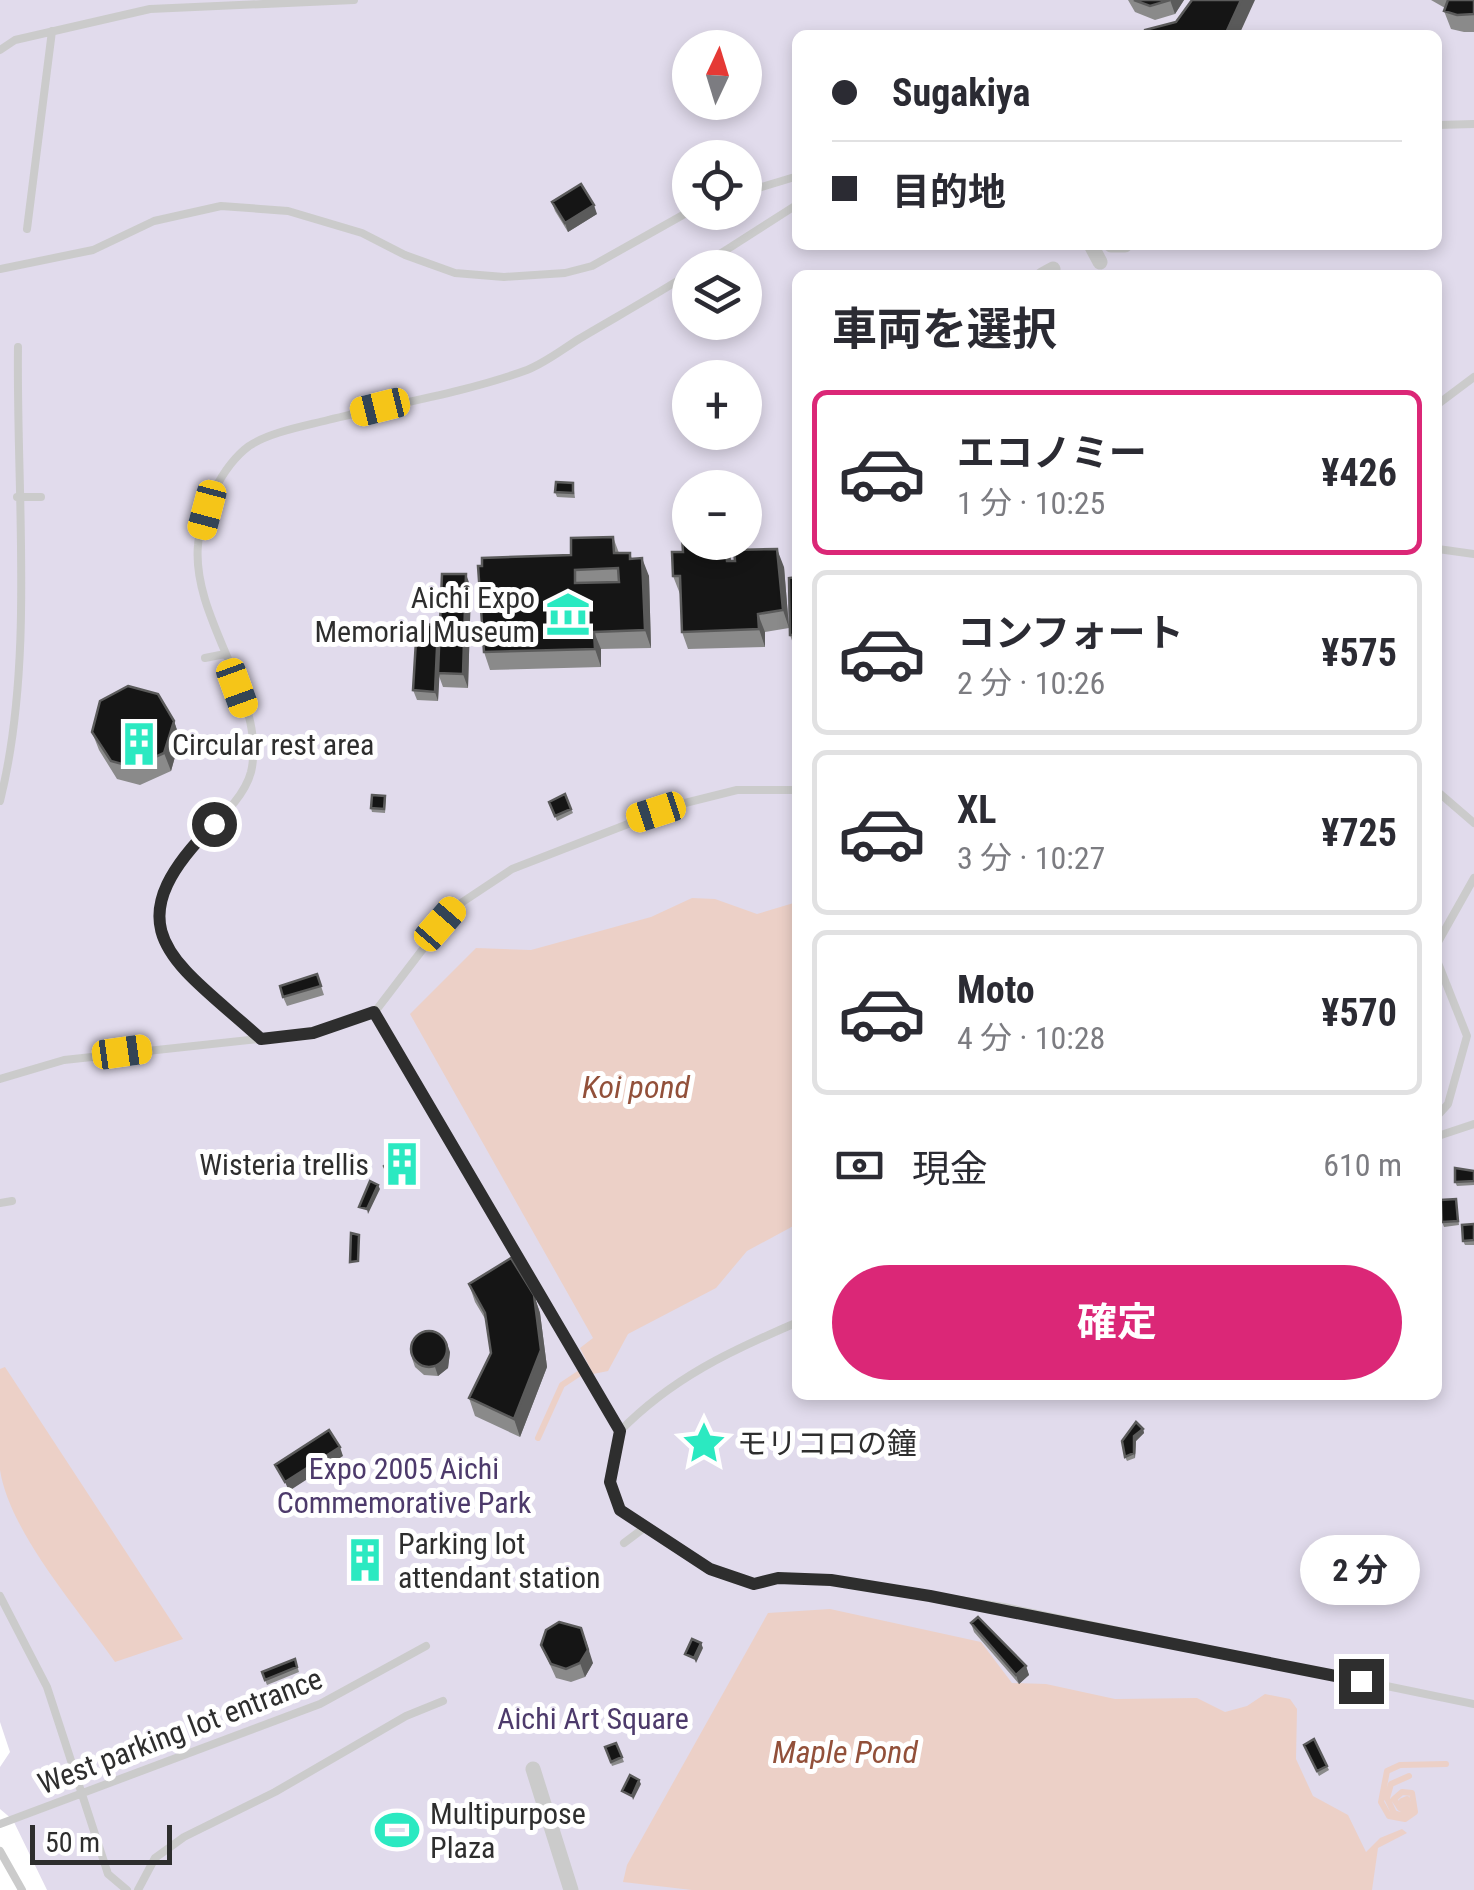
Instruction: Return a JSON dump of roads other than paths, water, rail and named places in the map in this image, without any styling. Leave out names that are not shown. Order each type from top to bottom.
[{"type":"street","points":[[1085,250],[1100,262]]},
{"type":"street","points":[[533,1769],[571,1890]]},
{"type":"lane","points":[[0,50],[15,40],[150,9],[354,0]]},
{"type":"lane","points":[[28,229],[52,31]]},
{"type":"lane","points":[[1442,125],[1474,124]]},
{"type":"lane","points":[[762,187],[792,178]]},
{"type":"lane","points":[[0,269],[94,250],[154,221],[221,206],[288,211],[362,232],[405,255],[455,272],[504,277],[592,266],[672,221]]},
{"type":"lane","points":[[726,250],[792,208]]},
{"type":"lane","points":[[261,1039],[182,970],[161,941],[164,884],[178,859],[239,796],[250,774],[254,746],[250,722],[203,588],[197,546],[207,510],[224,474],[250,446],[304,426],[529,370],[672,284]]},
{"type":"lane","points":[[0,801],[16,703],[18,347]]},
{"type":"lane","points":[[1442,401],[1474,377]]},
{"type":"lane","points":[[17,497],[42,497]]},
{"type":"lane","points":[[1442,550],[1474,554]]},
{"type":"lane","points":[[206,658],[225,654]]},
{"type":"lane","points":[[0,1078],[64,1060],[313,1033],[374,1012],[455,908],[512,869],[677,805],[737,790],[792,790]]},
{"type":"lane","points":[[1442,795],[1474,823]]},
{"type":"lane","points":[[1442,935],[1474,878]]},
{"type":"lane","points":[[1442,972],[1474,1046]]},
{"type":"lane","points":[[374,1012],[620,1431]]},
{"type":"lane","points":[[1442,1111],[1448,1104],[1467,1036]]},
{"type":"lane","points":[[1442,1135],[1474,1124]]},
{"type":"lane","points":[[0,1203],[12,1201]]},
{"type":"lane","points":[[792,1325],[721,1355],[668,1386],[620,1431],[610,1482],[620,1510],[710,1569],[754,1584],[778,1578],[831,1580],[1004,1608],[1474,1704]]},
{"type":"lane","points":[[624,1543],[644,1528]]},
{"type":"lane","points":[[0,1596],[48,1687],[74,1758],[108,1874],[128,1890]]},
{"type":"lane","name":"West parking lot entrance","points":[[0,1824],[330,1699],[426,1646]]},
{"type":"lane","points":[[138,1890],[155,1858],[184,1838],[275,1792],[406,1716],[443,1701]]},
{"type":"lane","points":[[0,1851],[22,1890]]},
{"type":"water","name":"Koi pond","points":[[692,898],[715,899],[757,914],[792,904],[792,1227],[747,1251],[716,1288],[628,1334],[608,1371],[593,1374],[580,1348],[593,1338],[410,1014],[476,948],[531,950],[651,917]]},
{"type":"water","points":[[5,1367],[183,1639],[115,1662],[31,1545],[6,1494],[0,1470],[0,1369]]},
{"type":"water","name":"Maple Pond","points":[[830,1609],[981,1642],[1012,1683],[1046,1684],[1115,1699],[1197,1698],[1225,1712],[1247,1706],[1265,1694],[1290,1699],[1297,1709],[1296,1759],[1313,1796],[1348,1815],[1366,1852],[1380,1838],[1402,1829],[1407,1833],[1378,1848],[1372,1890],[692,1890],[623,1882],[627,1865],[768,1613]]},
{"type":"waterway","points":[[538,1438],[562,1385],[586,1369]]},
{"type":"waterway","points":[[1402,1801],[1407,1799],[1407,1805],[1400,1808],[1394,1799],[1402,1792],[1412,1793],[1415,1812],[1405,1819],[1389,1816],[1381,1802],[1387,1771],[1400,1765],[1446,1764]]},
{"type":"waterway","points":[[1409,1776],[1391,1784],[1387,1798],[1394,1813],[1400,1815],[1411,1809],[1413,1802]]},
{"type":"place","name":"Aichi Expo Memorial Museum","points":[[568,614]]},
{"type":"place","name":"Circular rest area","points":[[139,744]]},
{"type":"place","name":"Wisteria trellis","points":[[402,1164]]},
{"type":"place","name":"モリコロの鐘","points":[[704,1443]]},
{"type":"place","name":"Parking lot attendant station","points":[[365,1560]]},
{"type":"place","name":"Multipurpose Plaza","points":[[397,1830]]},
{"type":"park label","name":"Expo 2005 Aichi Commemorative Park","points":[[404,1485]]},
{"type":"park label","name":"Aichi Art Square","points":[[593,1718]]}]
